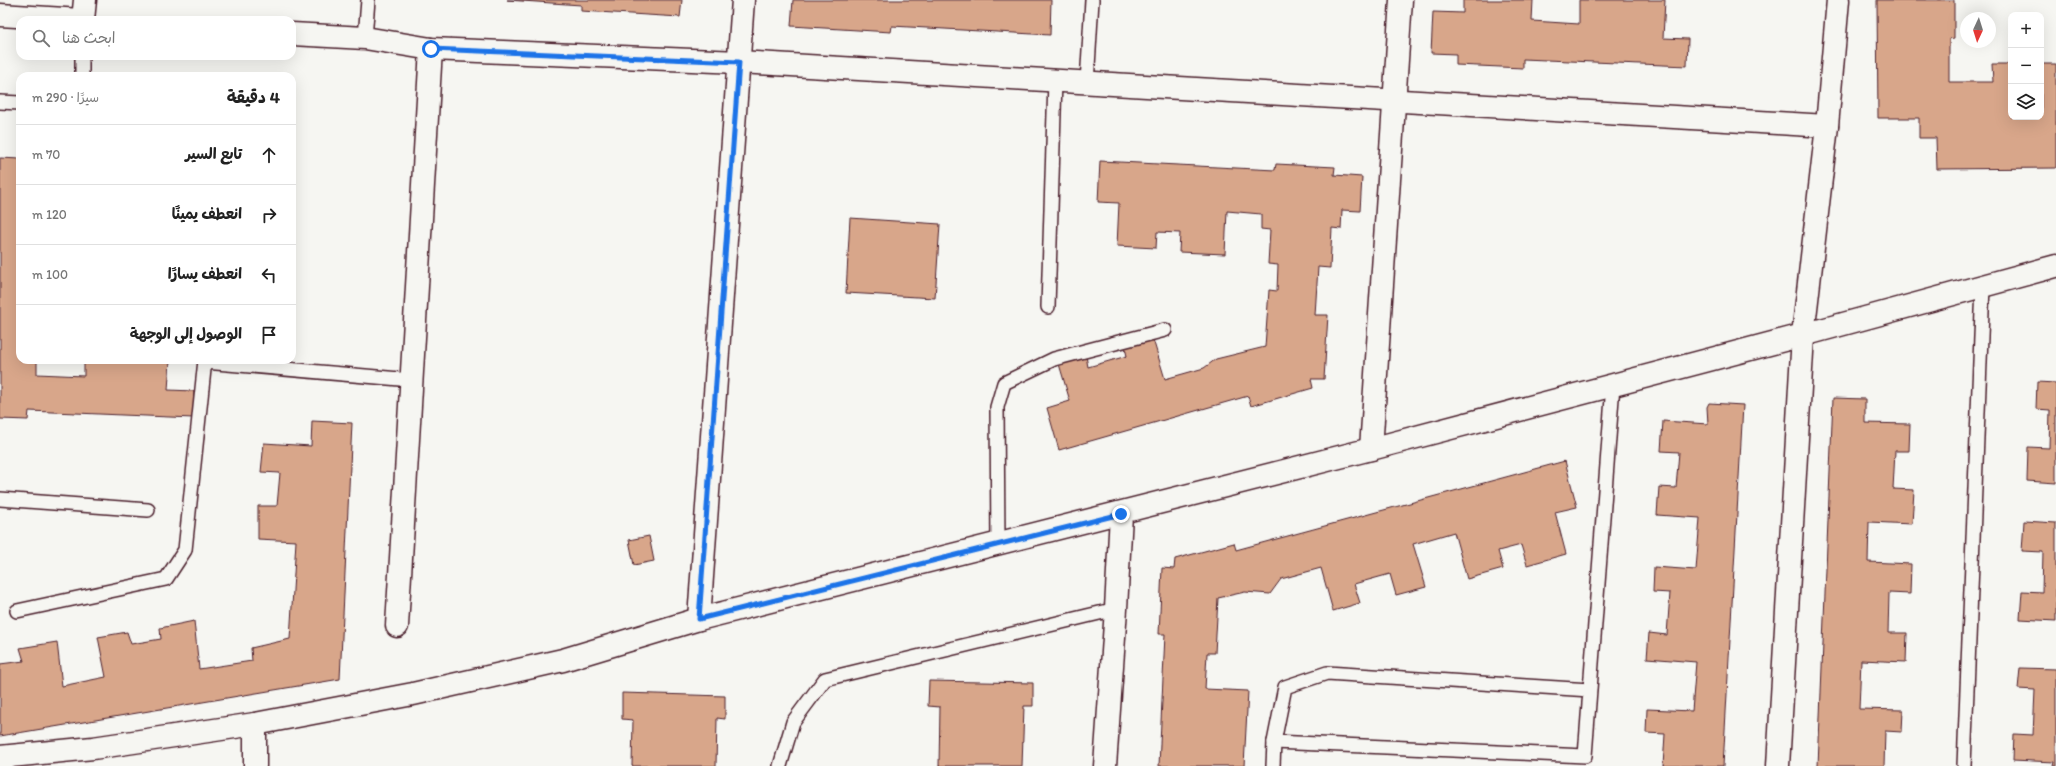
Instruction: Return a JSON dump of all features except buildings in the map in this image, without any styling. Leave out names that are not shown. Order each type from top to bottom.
[{"type":"street","points":[[83,16],[85,0]]},
{"type":"street","points":[[699,619],[743,0]]},
{"type":"street","points":[[1371,449],[1396,101],[1401,0]]},
{"type":"street","points":[[1778,766],[1803,335],[1827,126],[1838,0]]},
{"type":"street","points":[[0,15],[16,16]]},
{"type":"street","points":[[296,34],[365,38],[431,49],[739,62],[1827,126]]},
{"type":"street","points":[[397,626],[431,49]]},
{"type":"street","points":[[0,757],[93,748],[255,724],[413,694],[563,660],[699,619],[1121,514],[1371,449],[1803,335],[2056,266]]},
{"type":"street","points":[[1105,766],[1121,514]]},
{"type":"street","points":[[255,724],[255,766]]},
{"type":"lane","points":[[365,38],[368,0]]},
{"type":"lane","points":[[1087,83],[1092,0]]},
{"type":"lane","points":[[82,60],[82,72]]},
{"type":"lane","points":[[1048,307],[1054,81]]},
{"type":"lane","points":[[0,102],[16,103]]},
{"type":"lane","points":[[1964,766],[1983,286]]},
{"type":"lane","points":[[998,545],[997,407],[1004,383],[1054,359],[1164,330]]},
{"type":"lane","points":[[17,611],[166,579],[184,550],[205,364]]},
{"type":"lane","points":[[238,364],[411,380]]},
{"type":"lane","points":[[1274,742],[1585,756],[1613,385]]},
{"type":"lane","points":[[0,499],[148,510]]},
{"type":"lane","points":[[780,766],[793,722],[825,679],[1116,609]]},
{"type":"lane","points":[[1273,766],[1274,742],[1285,687],[1327,673],[1590,690]]},
{"type":"route","points":[[431,49],[739,62],[699,619],[1121,514]]}]
